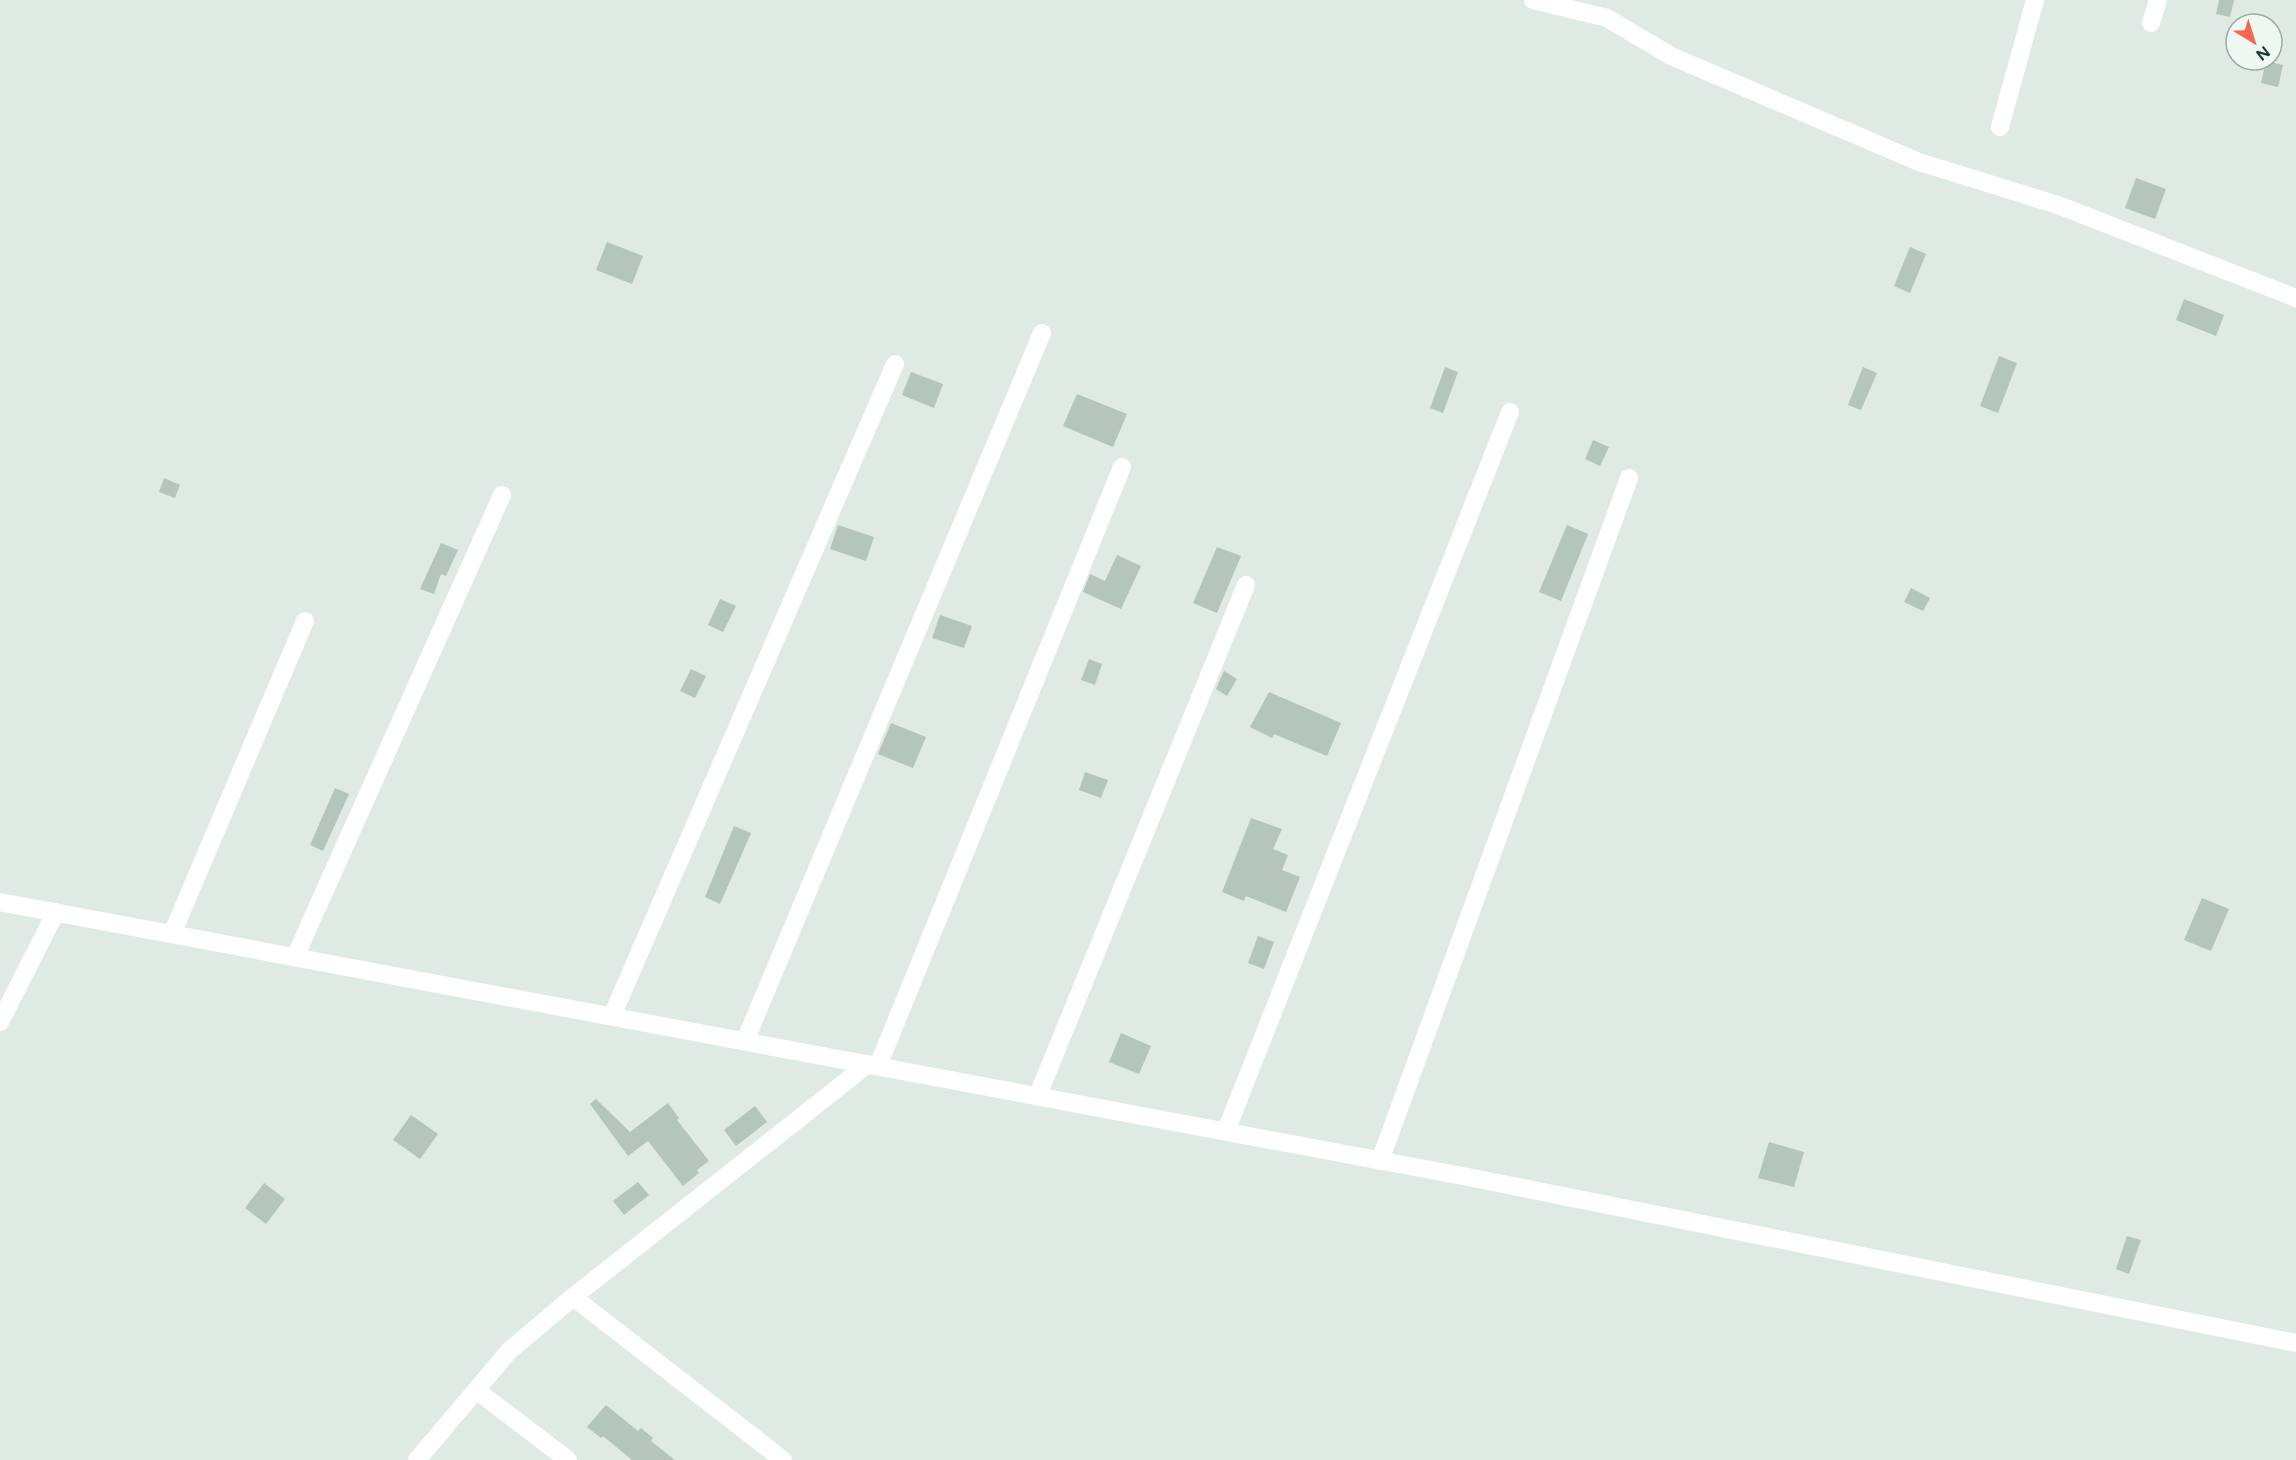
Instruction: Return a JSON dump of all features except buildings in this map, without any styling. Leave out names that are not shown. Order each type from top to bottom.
[{"type":"street","points":[[1533,0],[1607,18],[1671,56],[1919,162],[2058,205],[2296,298]]},
{"type":"street","points":[[2000,127],[2035,0]]},
{"type":"street","points":[[2151,23],[2158,0]]},
{"type":"street","points":[[745,1041],[1042,333]]},
{"type":"street","points":[[612,1016],[896,364]]},
{"type":"street","points":[[1226,1131],[1510,412]]},
{"type":"street","points":[[417,1460],[509,1352],[573,1297],[873,1065],[1122,467]]},
{"type":"street","points":[[1380,1161],[1629,478]]},
{"type":"street","points":[[295,957],[502,495]]},
{"type":"street","points":[[1038,1095],[1246,585]]},
{"type":"street","points":[[172,934],[305,621]]},
{"type":"street","points":[[0,902],[1226,1131],[2296,1343]]},
{"type":"street","points":[[0,1022],[56,912]]},
{"type":"street","points":[[573,1297],[783,1460]]},
{"type":"street","points":[[476,1390],[568,1460]]}]
